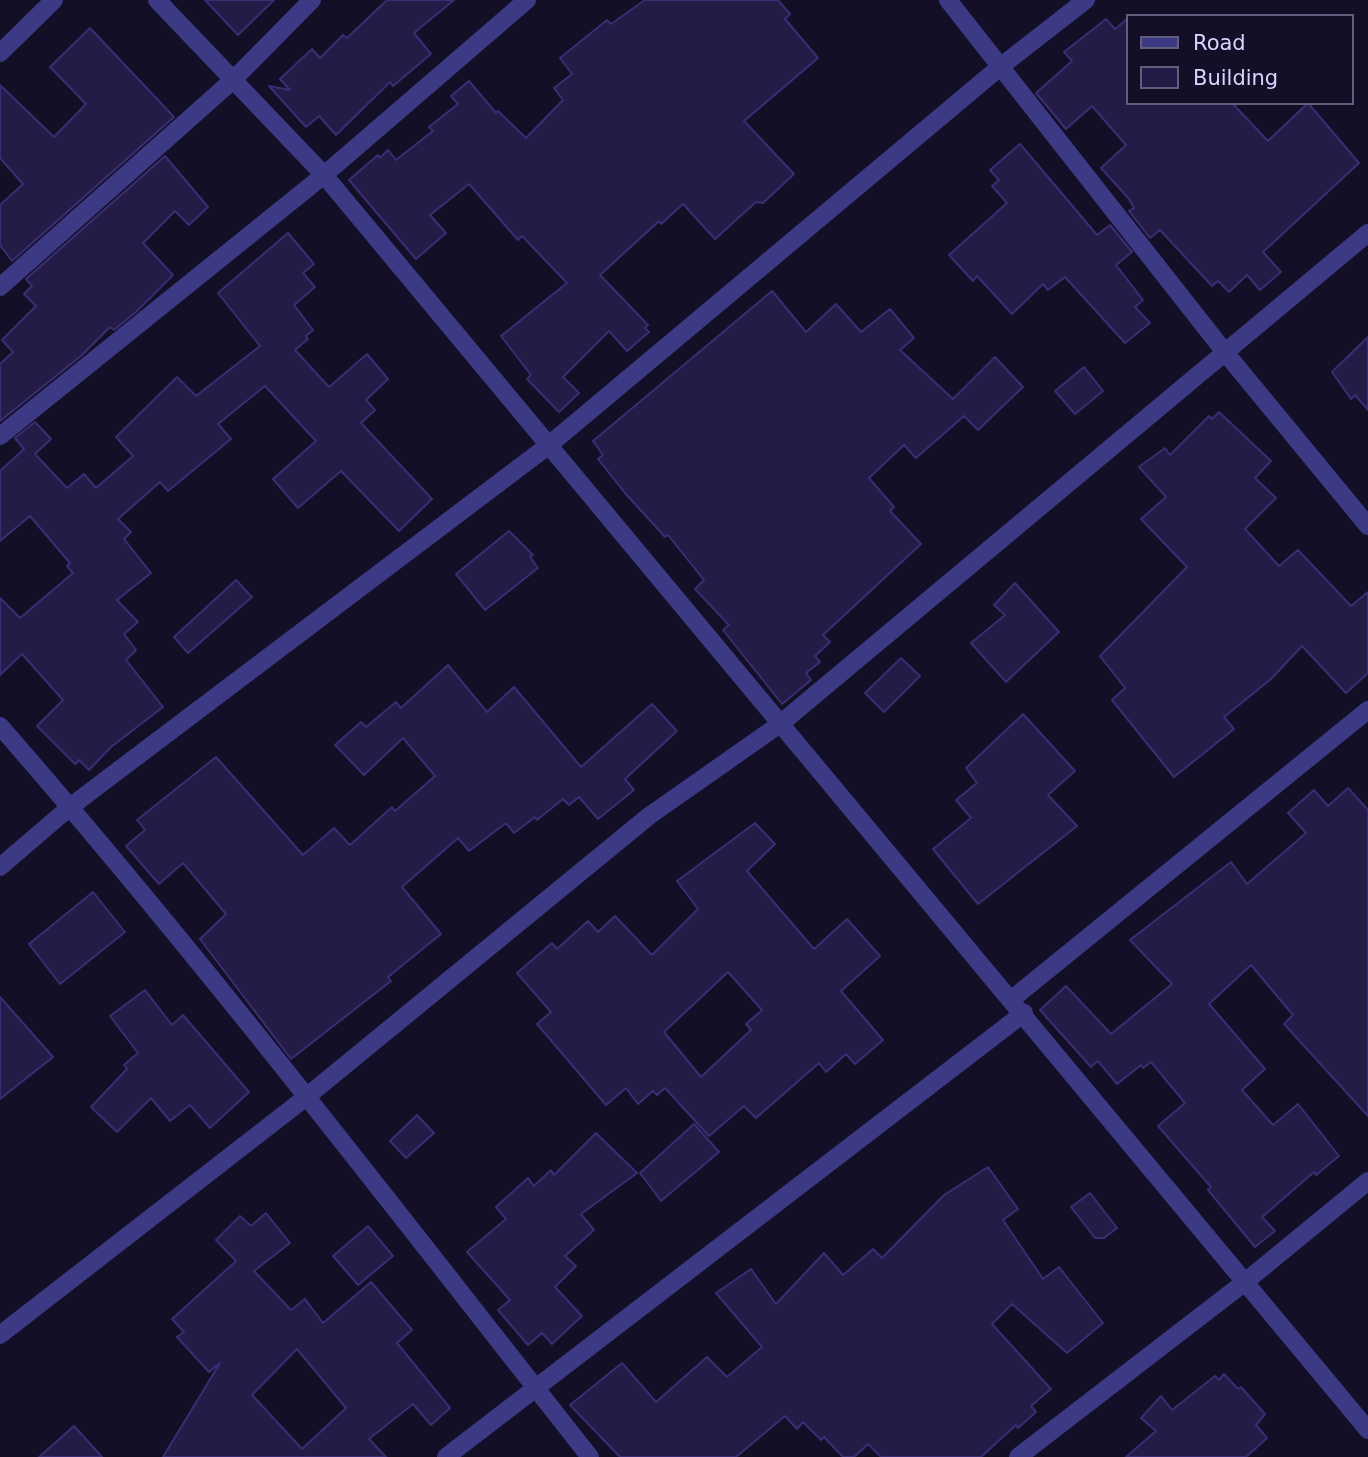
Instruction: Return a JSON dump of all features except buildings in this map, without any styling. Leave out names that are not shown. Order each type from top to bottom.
[{"type":"street","points":[[0,53],[54,0]]},
{"type":"street","points":[[157,0],[324,175],[1024,1013],[1368,1430]]},
{"type":"street","points":[[0,287],[233,80],[312,0]]},
{"type":"street","points":[[0,436],[324,175],[527,0]]},
{"type":"street","points":[[948,0],[1224,351],[1368,526]]},
{"type":"street","points":[[0,867],[70,807],[549,445],[1000,67],[1086,0]]},
{"type":"street","points":[[0,1335],[305,1097],[649,816],[780,724],[1368,233]]},
{"type":"street","points":[[1012,999],[1368,710]]},
{"type":"street","points":[[0,726],[70,807],[305,1097],[590,1457]]},
{"type":"street","points":[[446,1457],[1024,1013]]},
{"type":"street","points":[[1018,1457],[1245,1282],[1368,1181]]},
{"type":"street","points":[[1037,1443],[1049,1457]]}]
